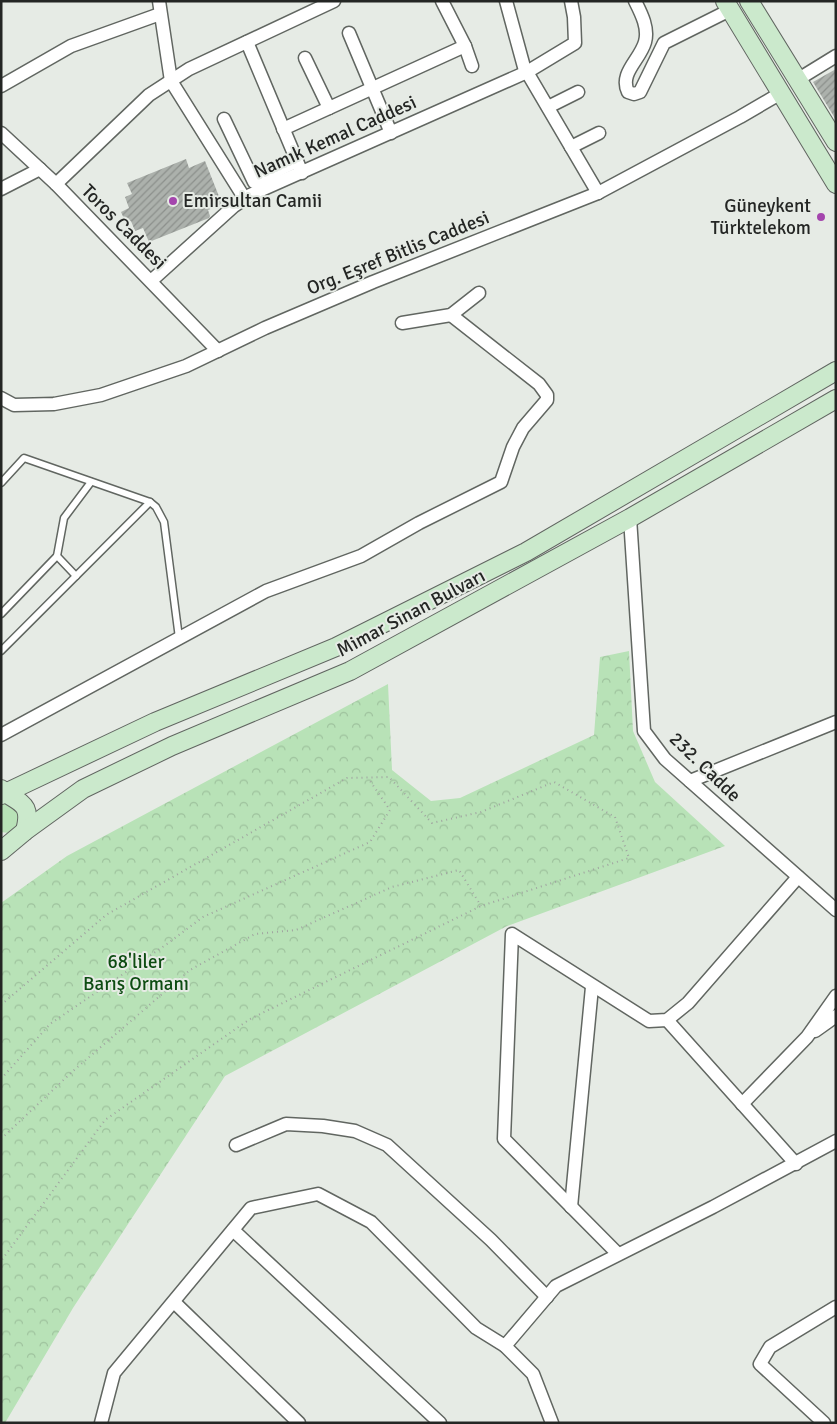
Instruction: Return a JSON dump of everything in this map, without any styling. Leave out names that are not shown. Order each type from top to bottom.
[{"type":"main road","points":[[748,1],[836,142]]},
{"type":"main road","points":[[727,6],[836,184]]},
{"type":"main road","name":"Mimar Sinan Bulvarı","points":[[2,792],[154,722],[336,647],[526,552],[836,371]]},
{"type":"main road","name":"Mimar Sinan Bulvarı","points":[[1,851],[14,837],[83,789],[172,746],[350,671],[630,518],[836,399]]},
{"type":"main road","points":[[2,792],[17,799],[26,809],[28,816],[14,837]]},
{"type":"street","points":[[56,184],[149,95],[189,69],[247,42],[313,6],[334,1]]},
{"type":"street","points":[[442,1],[465,46],[472,66]]},
{"type":"street","points":[[506,1],[524,66],[598,193]]},
{"type":"street","name":"Namık Kemal Caddesi","points":[[151,281],[234,206],[299,167],[391,133],[527,72],[575,43],[574,17],[570,1]]},
{"type":"street","points":[[635,1],[644,18],[645,42],[626,75],[628,92],[634,94],[640,92],[664,42],[727,6]]},
{"type":"street","points":[[1,86],[71,46],[161,5],[171,81],[245,199]]},
{"type":"street","points":[[349,33],[391,133]]},
{"type":"street","points":[[224,119],[254,182],[299,167],[247,42]]},
{"type":"street","points":[[283,128],[465,46]]},
{"type":"street","points":[[797,80],[836,56]]},
{"type":"street","points":[[305,58],[329,108]]},
{"type":"street","points":[[548,108],[578,92]]},
{"type":"street","name":"Org. Eşref Bitlis Caddesi","points":[[1,398],[14,405],[54,404],[101,394],[186,366],[265,328],[373,282],[598,193],[781,93]]},
{"type":"street","name":"Toros Caddesi","points":[[1,133],[56,184],[218,350]]},
{"type":"street","points":[[571,147],[599,133]]},
{"type":"street","points":[[218,156],[237,149]]},
{"type":"street","points":[[1,189],[40,169]]},
{"type":"street","points":[[402,323],[451,315],[479,293]]},
{"type":"street","points":[[1,735],[266,591],[361,556],[420,523],[501,482],[513,447],[523,428],[547,400],[547,395],[539,384],[451,315]]},
{"type":"street","name":"232. Cadde","points":[[630,518],[644,731],[665,759],[836,910]]},
{"type":"street","points":[[690,781],[836,722]]},
{"type":"street","points":[[618,1254],[504,1139],[512,934],[592,987],[649,1021],[667,1020],[688,1003],[798,877]]},
{"type":"street","points":[[571,1207],[592,987]]},
{"type":"street","points":[[742,1104],[807,1037],[836,996]]},
{"type":"street","points":[[807,1037],[836,1016]]},
{"type":"street","points":[[667,1020],[796,1164]]},
{"type":"street","points":[[236,1145],[286,1124],[324,1126],[355,1132],[387,1145],[491,1240],[547,1297]]},
{"type":"street","points":[[506,1346],[556,1286],[836,1142]]},
{"type":"street","points":[[101,1423],[114,1373],[251,1208],[318,1194],[371,1222],[476,1328],[506,1346],[533,1374],[552,1423]]},
{"type":"street","points":[[233,1230],[440,1423]]},
{"type":"street","points":[[174,1302],[299,1423]]},
{"type":"street","points":[[824,1423],[760,1364],[770,1347],[836,1307]]},
{"type":"lane","points":[[1,483],[24,458],[150,502],[156,507],[164,522],[179,638]]},
{"type":"lane","points":[[1,614],[57,556],[64,518],[91,482]]},
{"type":"lane","points":[[1,651],[150,502]]},
{"type":"lane","points":[[57,556],[76,576]]},
{"type":"path","points":[[1,1006],[106,915],[347,778],[389,778],[432,823],[481,812],[554,782],[616,817],[629,858],[481,906],[250,1019],[105,1120],[1,1261]]},
{"type":"path","points":[[1,1079],[50,1024],[203,917],[370,842],[390,810],[368,778]]},
{"type":"path","points":[[1,1140],[73,1071],[190,970],[255,934],[296,930],[392,887],[459,870],[481,906]]},
{"type":"green space","name":"68'liler Barış Ormanı","points":[[629,651],[633,731],[655,782],[725,846],[507,926],[225,1076],[73,1308],[5,1423],[1,1423],[1,903],[67,856],[388,684],[392,770],[431,801],[460,798],[594,735],[600,657]]},
{"type":"green space","points":[[4,801],[20,812],[17,827],[8,833],[1,832],[1,802]]},
{"type":"building","points":[[836,69],[836,120],[813,82]]},
{"type":"building","name":"Emirsultan Camii","points":[[186,159],[189,168],[205,161],[222,204],[208,210],[209,218],[149,242],[143,228],[135,231],[131,221],[126,223],[121,212],[129,208],[125,197],[132,194],[127,183]]},
{"type":"place","name":"Emirsultan Camii","points":[[173,201]]},
{"type":"place","name":"Güneykent Türktelekom","points":[[821,217]]}]
